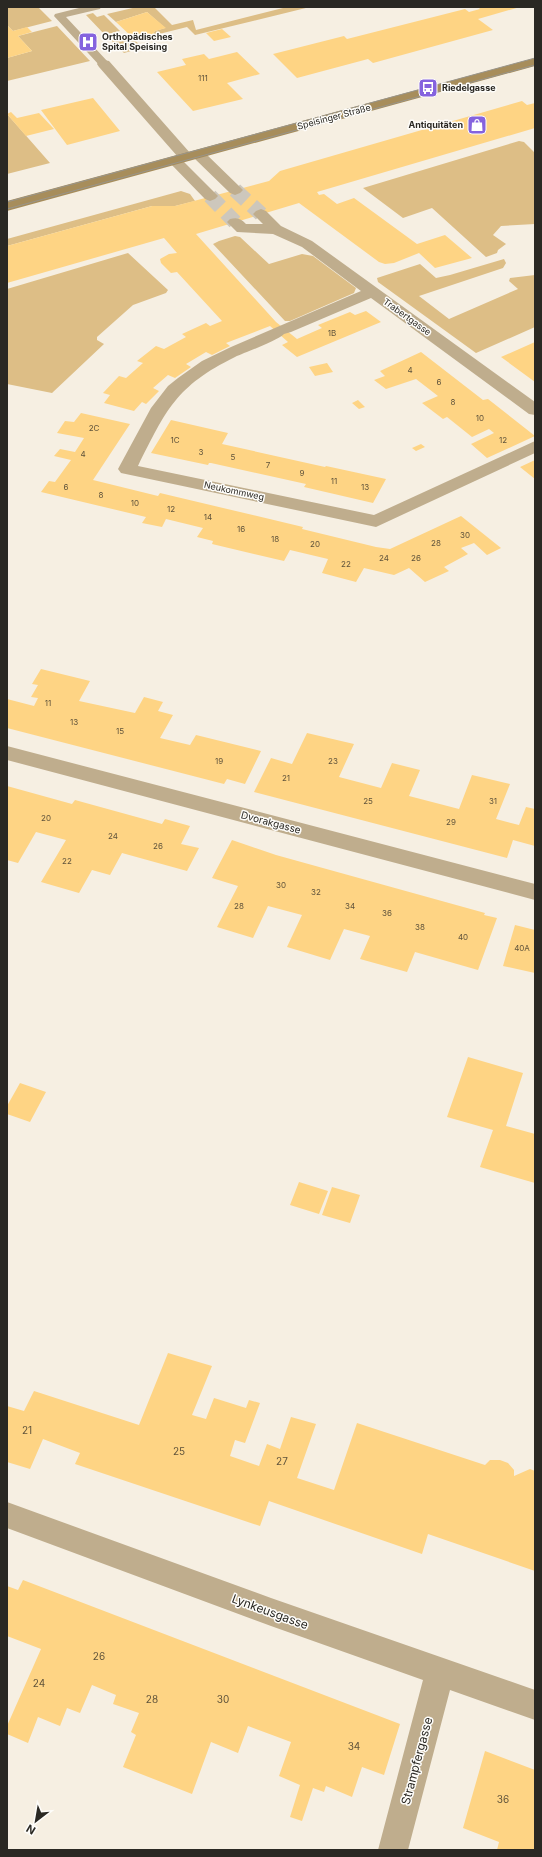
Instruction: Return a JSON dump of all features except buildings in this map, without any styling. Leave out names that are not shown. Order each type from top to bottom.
[{"type":"main road","name":"Speisinger Straße","points":[[7,206],[535,62]]},
{"type":"main road","name":"Speisinger Straße","points":[[482,77],[535,70]]},
{"type":"street","points":[[104,64],[187,157],[210,196]]},
{"type":"street","points":[[187,157],[235,190]]},
{"type":"street","name":"Trabertgasse","points":[[261,214],[276,229],[307,244],[535,410]]},
{"type":"street","name":"Trabertgasse","points":[[235,222],[242,229],[276,229]]},
{"type":"street","name":"Neukommweg","points":[[373,292],[281,330],[196,372],[174,390],[151,422],[127,469],[376,521],[535,446]]},
{"type":"street","name":"Dvorakgasse","points":[[7,753],[535,892]]},
{"type":"street","name":"Lynkeusgasse","points":[[7,1515],[535,1705]]},
{"type":"street","name":"Strampfergasse","points":[[393,1850],[440,1672]]},
{"type":"lane","points":[[96,7],[59,16],[104,64]]},
{"type":"lane","name":"Speisinger Straße","points":[[502,74],[535,65]]},
{"type":"shaded area","points":[[7,7],[38,7],[52,21],[13,31],[7,25]]},
{"type":"shaded area","points":[[137,7],[154,7],[172,25],[193,20],[196,30],[287,7],[310,7],[195,35],[187,27],[135,40],[142,48],[124,53],[111,40],[130,35],[132,37],[153,34],[155,31],[165,28],[147,12],[116,22],[107,14]]},
{"type":"shaded area","points":[[93,13],[97,17],[104,15],[120,31],[105,35],[86,15]]},
{"type":"shaded area","points":[[57,26],[90,61],[7,81],[7,58],[32,51],[18,36]]},
{"type":"shaded area","points":[[7,114],[50,163],[7,174]]},
{"type":"shaded area","points":[[519,141],[524,142],[535,153],[535,224],[501,226],[493,235],[506,244],[498,250],[497,253],[486,257],[432,208],[403,218],[363,188]]},
{"type":"shaded area","points":[[181,191],[190,194],[195,201],[175,206],[152,206],[7,246],[7,239]]},
{"type":"shaded area","points":[[235,236],[240,237],[269,264],[302,254],[313,256],[356,288],[354,293],[290,321],[285,321],[213,244]]},
{"type":"shaded area","points":[[128,253],[168,290],[166,293],[133,305],[97,337],[97,340],[104,344],[52,393],[7,384],[7,289]]},
{"type":"shaded area","points":[[504,259],[506,263],[503,268],[419,296],[449,319],[518,289],[509,281],[510,278],[535,275],[535,327],[476,353],[378,282],[377,278],[420,264],[436,278]]},
{"type":"tunnel","points":[[235,190],[261,214]]},
{"type":"tunnel","points":[[210,196],[235,222]]},
{"type":"tram line","points":[[7,202],[535,58]]},
{"type":"tram line","points":[[7,209],[535,65]]},
{"type":"place","name":"Orthopädisches Spital Speising","points":[[88,42]]},
{"type":"place","name":"Riedelgasse","points":[[428,88]]},
{"type":"place","name":"Antiquitäten","points":[[477,125]]}]
